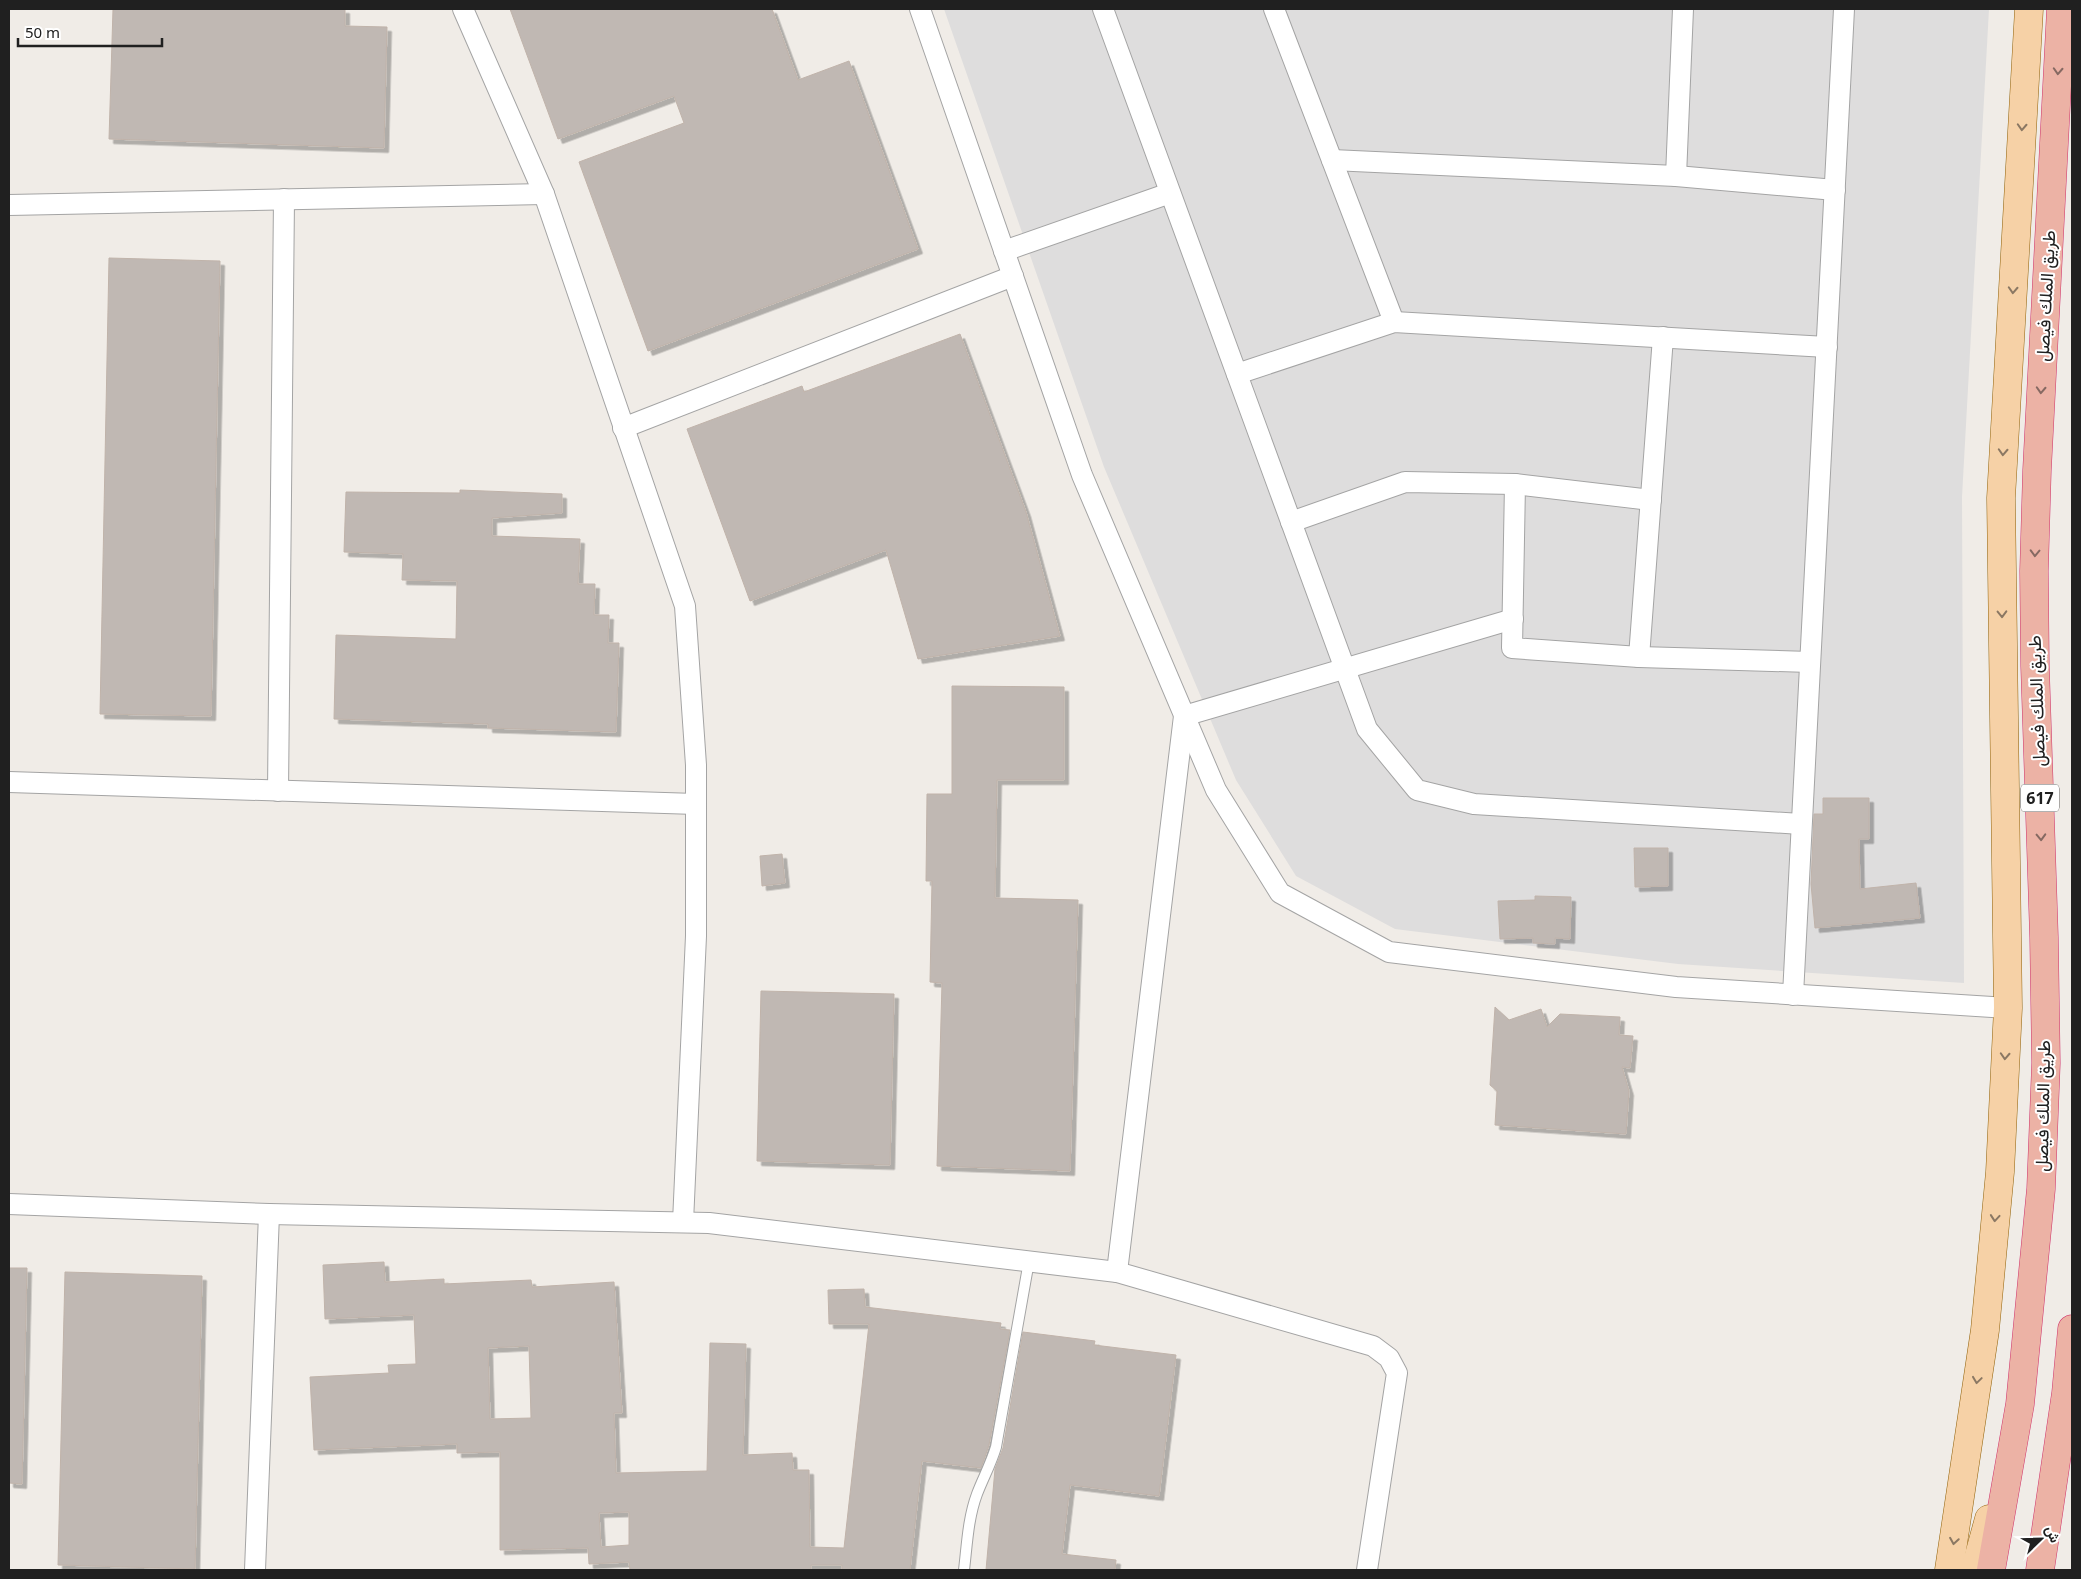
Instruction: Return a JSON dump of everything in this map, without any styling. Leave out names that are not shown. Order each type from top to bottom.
[{"type":"highway","name":"طريق الملك فيصل","points":[[1991,1570],[2020,1404],[2041,1189],[2045,1073],[2044,937],[2035,666],[2034,571],[2037,470],[2060,15]]},
{"type":"highway","points":[[2040,1570],[2066,1392],[2072,1329]]},
{"type":"main road","points":[[1949,1570],[1984,1330],[2000,1172],[2008,1008],[2001,498],[2029,9]]},
{"type":"main road","points":[[2052,1570],[2066,1392]]},
{"type":"main road","points":[[1976,1570],[2020,1404]]},
{"type":"street","points":[[463,9],[544,194],[685,606],[696,765],[696,936],[683,1222]]},
{"type":"street","points":[[920,9],[1082,475],[1216,790],[1280,893],[1389,952],[1676,987],[2008,1008]]},
{"type":"street","points":[[1103,9],[1367,729],[1417,790],[1474,804],[1801,824]]},
{"type":"street","points":[[1274,9],[1394,322]]},
{"type":"street","points":[[1676,176],[1683,9]]},
{"type":"street","points":[[1793,995],[1844,9]]},
{"type":"street","points":[[1332,160],[1676,176],[1835,190]]},
{"type":"street","points":[[1004,251],[1170,193]]},
{"type":"street","points":[[9,205],[544,194]]},
{"type":"street","points":[[278,791],[284,199]]},
{"type":"street","points":[[623,428],[1013,276]]},
{"type":"street","points":[[1237,374],[1394,322],[1827,347]]},
{"type":"street","points":[[1639,656],[1662,337]]},
{"type":"street","points":[[1291,522],[1405,482],[1515,484],[1651,500]]},
{"type":"street","points":[[1515,484],[1512,648],[1639,656],[1810,662]]},
{"type":"street","points":[[1184,716],[1513,618]]},
{"type":"street","points":[[1117,1272],[1184,716]]},
{"type":"street","points":[[9,782],[696,804]]},
{"type":"street","points":[[9,1204],[269,1214],[709,1223],[1117,1272],[1373,1346],[1389,1358],[1397,1373],[1367,1570]]},
{"type":"street","points":[[255,1570],[269,1214]]},
{"type":"lane","points":[[964,1570],[971,1515],[977,1495],[991,1465],[996,1447],[1029,1261]]},
{"type":"shaded area","points":[[944,9],[1989,9],[1962,497],[1964,983],[1678,964],[1395,929],[1296,876],[1236,780],[1104,467]]},
{"type":"building","points":[[113,9],[345,9],[345,26],[387,27],[384,148],[109,139]]},
{"type":"building","points":[[510,9],[772,9],[798,80],[849,61],[918,249],[648,351],[579,162],[684,123],[674,96],[558,139]]},
{"type":"building","points":[[109,258],[220,261],[211,716],[100,714]]},
{"type":"building","points":[[960,334],[1026,512],[1060,636],[918,659],[886,550],[750,601],[687,429],[802,386],[804,392]]},
{"type":"building","points":[[460,490],[562,494],[562,513],[492,518],[492,536],[580,539],[578,584],[595,584],[594,615],[609,615],[608,643],[619,643],[616,732],[488,728],[488,724],[334,719],[336,635],[456,639],[457,581],[402,580],[403,554],[344,552],[346,492],[460,493]]},
{"type":"building","points":[[952,686],[1064,687],[1064,780],[997,780],[995,898],[1078,900],[1070,1171],[937,1166],[942,983],[930,982],[932,881],[926,881],[927,794],[952,794]]},
{"type":"building","points":[[1823,798],[1869,798],[1869,839],[1859,839],[1860,889],[1916,883],[1920,918],[1815,928],[1811,884],[1814,814],[1823,814]]},
{"type":"building","points":[[1634,848],[1668,848],[1668,886],[1635,887]]},
{"type":"building","points":[[782,854],[785,883],[762,886],[760,856]]},
{"type":"building","points":[[1535,896],[1571,897],[1570,939],[1555,938],[1555,944],[1533,943],[1533,938],[1500,939],[1498,901],[1535,900]]},
{"type":"building","points":[[761,991],[894,994],[890,1165],[757,1161]]},
{"type":"building","points":[[1495,1007],[1509,1020],[1541,1009],[1547,1027],[1560,1014],[1620,1017],[1619,1035],[1633,1036],[1630,1068],[1622,1067],[1629,1091],[1626,1134],[1495,1125],[1497,1091],[1490,1085]]},
{"type":"building","points":[[384,1262],[385,1282],[444,1279],[444,1284],[531,1280],[532,1287],[614,1282],[622,1413],[614,1413],[616,1473],[707,1471],[710,1343],[746,1344],[743,1455],[792,1453],[793,1470],[809,1470],[810,1547],[844,1548],[869,1324],[829,1324],[828,1290],[864,1289],[865,1307],[1001,1323],[1000,1329],[1010,1330],[989,1445],[981,1468],[922,1461],[910,1570],[842,1570],[842,1565],[811,1565],[811,1570],[630,1570],[629,1562],[589,1564],[588,1548],[500,1550],[500,1452],[457,1453],[457,1444],[314,1450],[310,1377],[389,1373],[388,1365],[416,1364],[414,1315],[325,1319],[323,1265]],"holes":[[[529,1346],[531,1418],[490,1419],[488,1348]],[[629,1512],[629,1545],[601,1547],[599,1513]]]},
{"type":"building","points":[[9,1268],[27,1268],[22,1484],[9,1483]]},
{"type":"building","points":[[65,1272],[202,1276],[195,1569],[58,1565]]},
{"type":"building","points":[[1023,1332],[1095,1341],[1094,1345],[1176,1355],[1159,1496],[1070,1485],[1062,1554],[1116,1560],[1115,1570],[986,1570],[995,1469],[1003,1448]]}]
